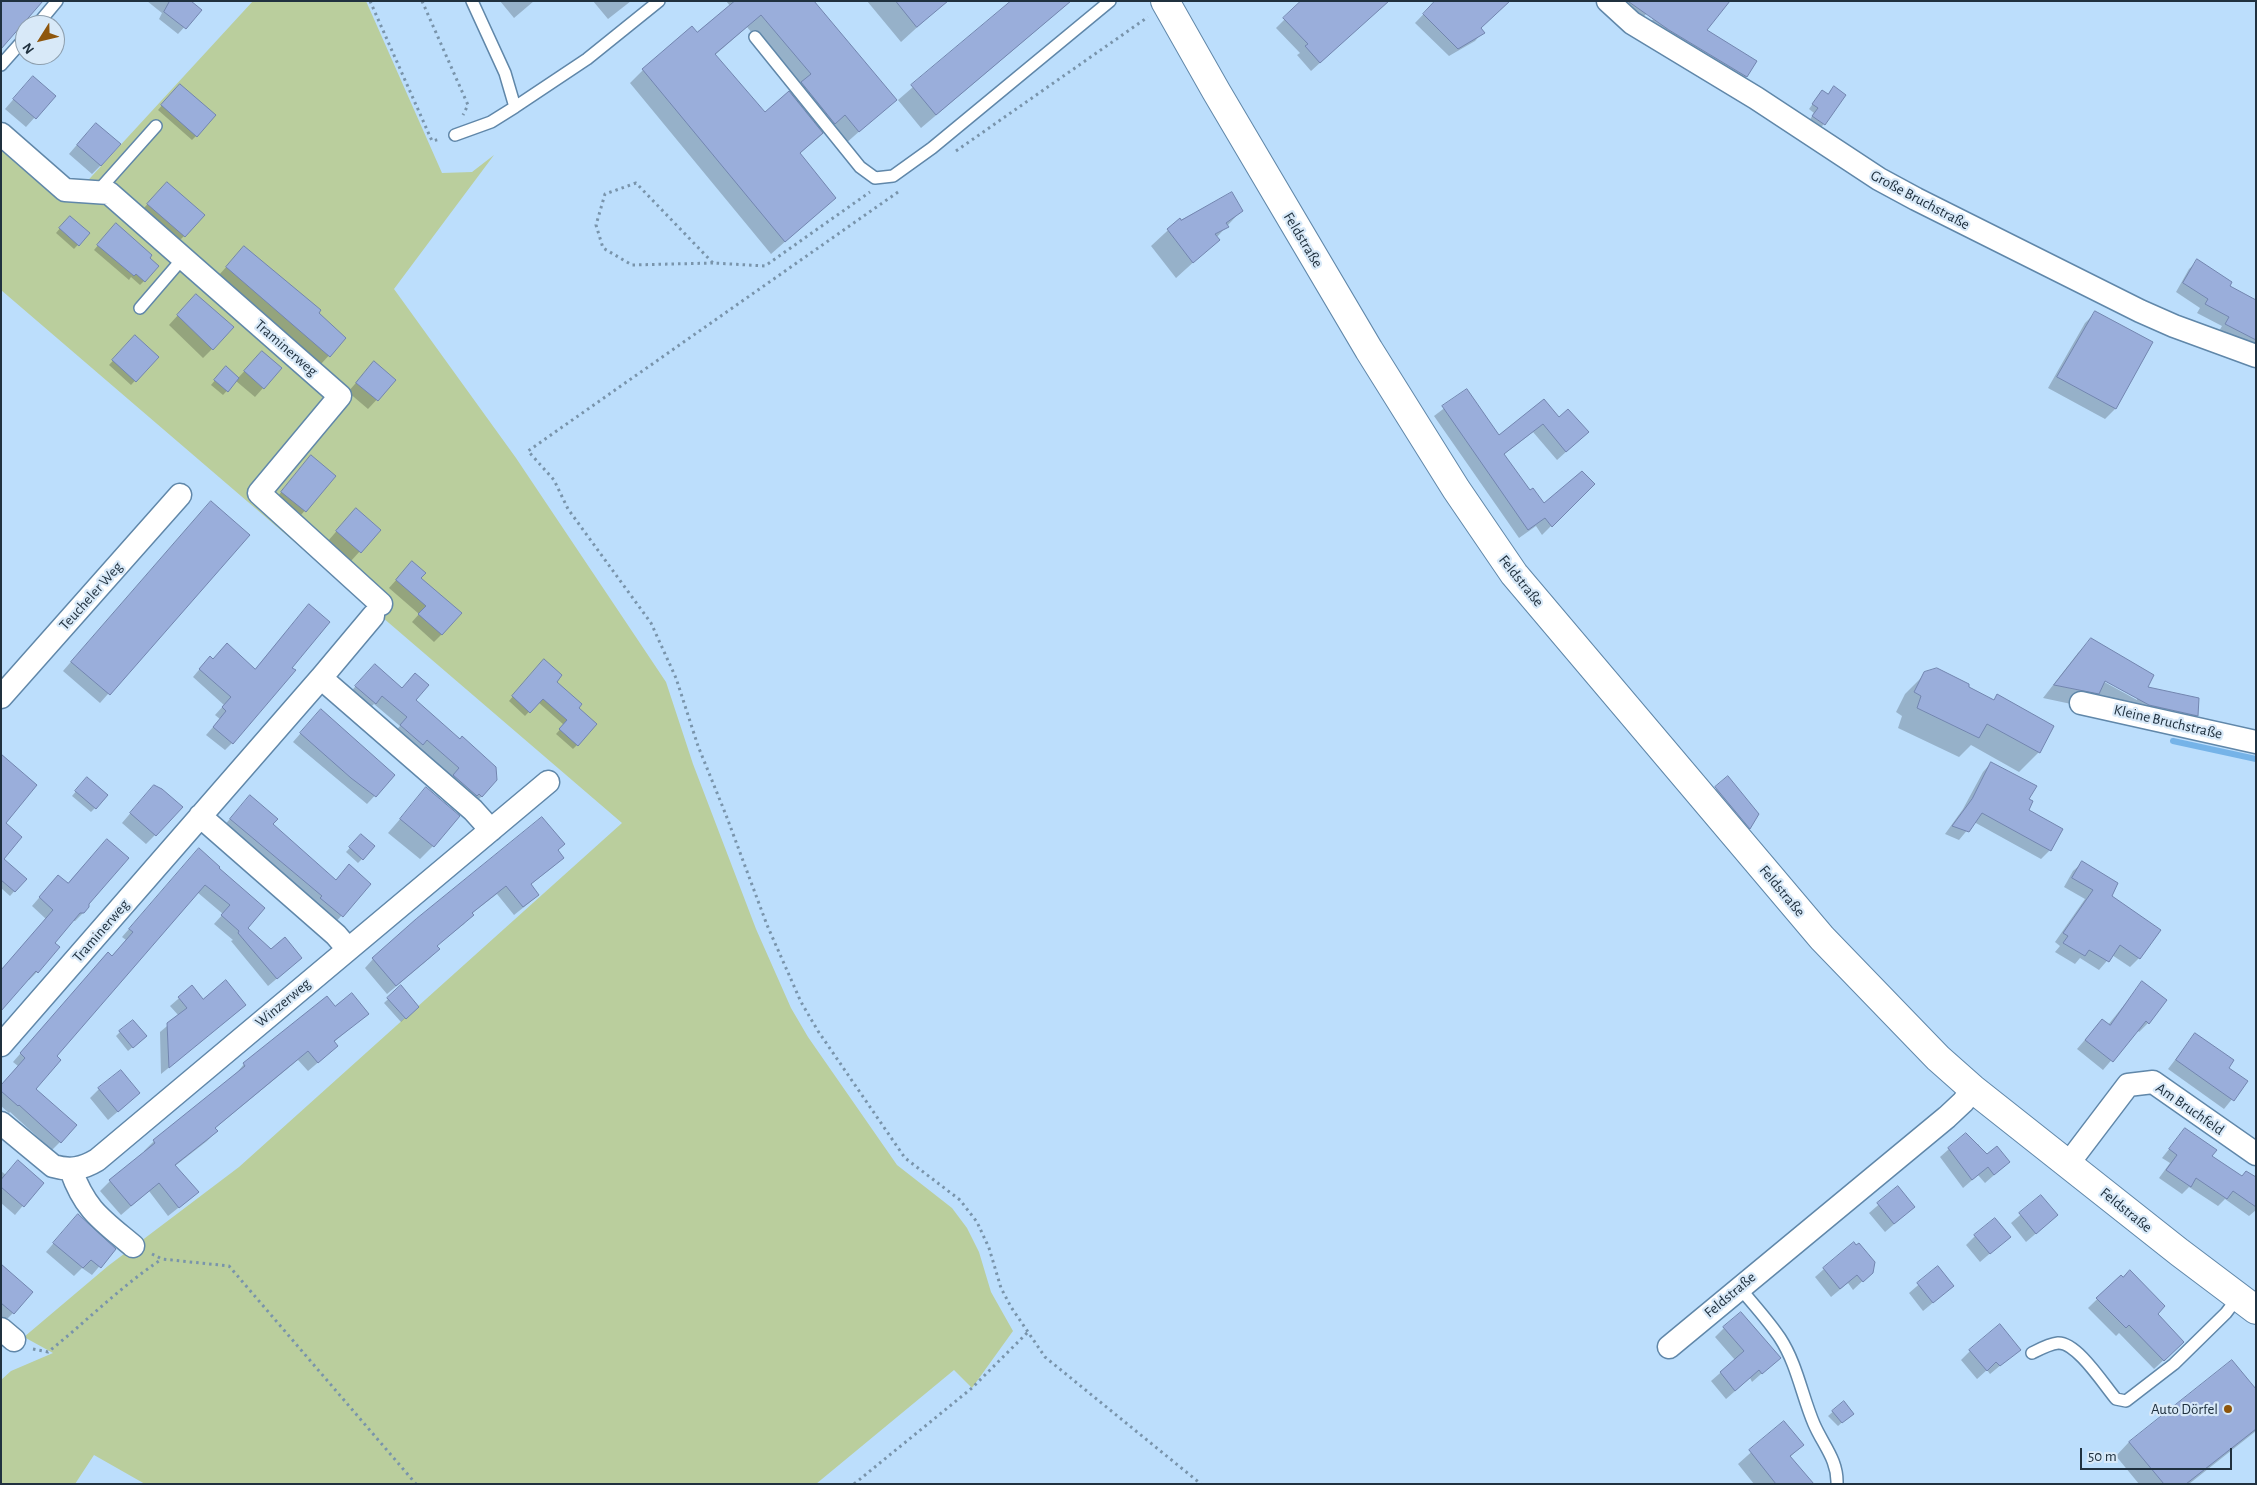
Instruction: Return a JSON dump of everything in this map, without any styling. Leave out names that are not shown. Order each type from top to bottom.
[{"type":"street","name":"Große Bruchstraße","points":[[1608,1],[1639,27],[1756,98],[1879,179],[1916,200],[2140,311],[2174,326],[2256,356]]},
{"type":"street","name":"Feldstraße","points":[[1159,7],[1225,107],[1369,350],[1432,452],[1500,556],[1822,938],[1927,1047],[1973,1089],[2247,1304]]},
{"type":"street","name":"Traminerweg","points":[[1,134],[65,190],[109,193],[340,396],[259,493],[377,610],[321,678],[1,1046]]},
{"type":"street","name":"Teucheler Weg","points":[[1,697],[180,495]]},
{"type":"street","points":[[321,678],[473,810],[491,830]]},
{"type":"street","name":"Kleine Bruchstraße","points":[[2081,703],[2256,742]]},
{"type":"street","name":"Winzerweg","points":[[71,1170],[78,1169],[97,1160],[548,782]]},
{"type":"street","points":[[200,816],[336,935],[348,949]]},
{"type":"street","name":"Am Bruchfeld","points":[[2068,1164],[2128,1085],[2153,1082],[2256,1154]]},
{"type":"street","name":"Feldstraße","points":[[1669,1346],[1947,1117],[1963,1102],[1973,1089]]},
{"type":"street","points":[[1,1123],[53,1166],[71,1170],[78,1188],[92,1212],[133,1246]]},
{"type":"lane","points":[[46,15],[58,1]]},
{"type":"lane","points":[[472,1],[504,73],[515,107]]},
{"type":"lane","points":[[455,135],[491,122],[515,107],[587,59],[659,1]]},
{"type":"lane","points":[[755,37],[860,167],[875,178],[893,176],[932,148],[1110,1]]},
{"type":"lane","points":[[1,65],[15,49]]},
{"type":"lane","points":[[98,191],[156,126]]},
{"type":"lane","points":[[140,308],[183,258]]},
{"type":"lane","points":[[1740,1287],[1780,1338],[1790,1357],[1811,1417],[1832,1457],[1837,1474],[1837,1484]]},
{"type":"lane","points":[[2032,1353],[2059,1343],[2072,1347],[2116,1399],[2126,1401],[2174,1364],[2226,1313],[2247,1304]]},
{"type":"path","points":[[370,1],[432,141],[455,135],[468,105],[422,1]]},
{"type":"path","points":[[950,155],[1159,7]]},
{"type":"path","points":[[713,263],[636,183],[605,194],[596,225],[603,248],[632,265],[713,263],[765,266],[893,176]]},
{"type":"path","points":[[902,189],[528,451],[554,480],[568,509],[651,623],[676,678],[698,746],[767,925],[801,1002],[905,1158],[960,1200],[977,1222],[989,1248],[1001,1288],[1045,1357],[1201,1484]]},
{"type":"path","points":[[133,1246],[162,1259],[229,1266],[416,1484]]},
{"type":"path","points":[[8,1334],[36,1351],[48,1352],[87,1321],[140,1273],[162,1259]]},
{"type":"path","points":[[854,1484],[972,1388],[1028,1332]]},
{"type":"green space","points":[[253,1],[366,1],[442,173],[472,172],[494,155],[394,289],[516,458],[666,682],[693,764],[756,929],[791,1008],[808,1037],[897,1165],[952,1208],[967,1228],[979,1252],[991,1292],[1013,1331],[972,1388],[954,1370],[816,1484],[145,1484],[94,1455],[75,1484],[1,1484],[1,1380],[11,1371],[53,1353],[24,1337],[108,1266],[239,1167],[622,823],[1,290],[1,144],[69,201]]},
{"type":"building","points":[[1,1],[43,1],[31,15],[15,15],[15,33],[1,49]]},
{"type":"building","points":[[170,1],[191,1],[202,10],[186,29],[164,12]]},
{"type":"building","points":[[735,1],[814,1],[897,100],[859,132],[845,115],[835,124],[801,82],[811,74],[761,15],[715,54],[765,112],[789,91],[823,133],[800,153],[836,198],[785,242],[642,69],[692,26],[697,32]]},
{"type":"building","points":[[896,1],[948,1],[917,27]]},
{"type":"building","points":[[1011,1],[1071,1],[936,115],[911,85]]},
{"type":"building","points":[[1301,1],[1389,1],[1320,63],[1305,46],[1308,44],[1283,18]]},
{"type":"building","points":[[1435,1],[1510,1],[1481,28],[1485,33],[1458,49],[1423,14]]},
{"type":"building","points":[[1628,1],[1730,1],[1707,30],[1757,61],[1747,77],[1669,30]]},
{"type":"building","points":[[33,76],[56,96],[36,119],[13,99]]},
{"type":"building","points":[[180,84],[216,115],[197,137],[161,105]]},
{"type":"building","points":[[1834,86],[1846,95],[1825,125],[1812,116],[1818,108],[1812,104],[1822,90],[1828,94]]},
{"type":"building","points":[[96,123],[121,144],[101,166],[77,145]]},
{"type":"building","points":[[167,182],[205,215],[185,237],[147,204]]},
{"type":"building","points":[[1232,192],[1243,211],[1226,223],[1229,227],[1215,234],[1220,240],[1193,263],[1167,229],[1180,218],[1181,220]]},
{"type":"building","points":[[70,216],[90,233],[79,246],[59,228]]},
{"type":"building","points":[[116,223],[152,255],[150,258],[159,266],[145,282],[136,274],[134,276],[97,245]]},
{"type":"building","points":[[244,246],[321,310],[319,313],[346,338],[330,357],[226,267]]},
{"type":"building","points":[[2197,259],[2232,282],[2230,286],[2256,300],[2256,340],[2225,324],[2229,317],[2205,304],[2208,299],[2183,283]]},
{"type":"building","points":[[196,294],[234,327],[213,350],[177,315]]},
{"type":"building","points":[[2095,311],[2153,342],[2116,409],[2057,377]]},
{"type":"building","points":[[135,335],[159,357],[136,382],[112,360]]},
{"type":"building","points":[[262,351],[282,368],[264,389],[244,371]]},
{"type":"building","points":[[374,361],[396,380],[378,401],[356,383]]},
{"type":"building","points":[[226,366],[239,378],[228,392],[214,380]]},
{"type":"building","points":[[1467,389],[1499,435],[1544,399],[1559,417],[1568,409],[1589,432],[1566,452],[1543,424],[1504,454],[1530,490],[1533,488],[1544,503],[1582,471],[1595,484],[1552,527],[1545,518],[1528,530],[1442,406]]},
{"type":"building","points":[[311,455],[336,476],[306,512],[281,492]]},
{"type":"building","points":[[211,501],[250,535],[110,695],[71,662]]},
{"type":"building","points":[[356,508],[381,530],[361,553],[336,531]]},
{"type":"building","points":[[412,561],[426,573],[421,578],[462,613],[442,635],[418,614],[426,606],[396,580]]},
{"type":"building","points":[[309,604],[330,622],[292,668],[296,670],[233,744],[213,727],[226,711],[222,707],[231,697],[199,669],[210,656],[213,659],[227,643],[255,669]]},
{"type":"building","points":[[2091,638],[2154,675],[2148,687],[2199,698],[2198,716],[2149,705],[2105,681],[2099,694],[2054,685]]},
{"type":"building","points":[[544,659],[562,675],[557,682],[582,704],[579,708],[597,724],[578,746],[559,729],[567,720],[543,699],[530,713],[512,696]]},
{"type":"building","points":[[375,664],[402,688],[415,673],[429,685],[416,700],[460,739],[462,736],[496,767],[497,780],[482,797],[479,794],[477,796],[453,775],[459,768],[427,740],[423,745],[400,725],[407,717],[382,696],[376,704],[355,686]]},
{"type":"building","points":[[1937,668],[1969,684],[1969,687],[1994,700],[1997,694],[2054,726],[2040,753],[1987,724],[1979,738],[1917,708],[1921,696],[1914,692],[1924,672]]},
{"type":"building","points":[[321,709],[395,775],[376,797],[351,778],[300,733]]},
{"type":"building","points":[[1,754],[37,785],[6,823],[22,837],[4,859],[27,879],[15,892],[1,880]]},
{"type":"building","points":[[1991,762],[2037,786],[2029,799],[2033,801],[2029,810],[2063,829],[2051,851],[1982,813],[1969,832],[1952,826],[1972,799]]},
{"type":"building","points":[[1728,776],[1759,814],[1750,829],[1715,787]]},
{"type":"building","points":[[87,777],[108,795],[96,809],[75,791]]},
{"type":"building","points":[[154,785],[162,789],[183,807],[156,836],[130,813]]},
{"type":"building","points":[[426,787],[460,816],[434,847],[400,819]]},
{"type":"building","points":[[250,795],[278,819],[273,824],[336,880],[349,864],[371,884],[343,917],[320,898],[322,896],[230,819]]},
{"type":"building","points":[[542,817],[565,844],[558,850],[564,858],[531,884],[539,895],[523,907],[506,886],[472,913],[474,915],[437,946],[440,949],[396,986],[372,958],[416,919]]},
{"type":"building","points":[[361,834],[375,846],[363,860],[349,847]]},
{"type":"building","points":[[107,839],[129,858],[89,904],[84,913],[80,913],[55,943],[60,947],[1,1011],[1,970],[53,910],[39,897],[58,875],[68,883]]},
{"type":"building","points":[[199,848],[265,908],[248,928],[271,949],[285,937],[302,958],[277,979],[238,933],[239,931],[221,915],[230,905],[205,885],[57,1056],[61,1060],[36,1089],[77,1125],[61,1143],[1,1091],[1,1085],[25,1058],[20,1053],[108,952],[112,956],[133,932],[129,929]]},
{"type":"building","points":[[2082,861],[2118,883],[2112,896],[2161,930],[2140,959],[2120,945],[2109,962],[2089,950],[2085,956],[2063,943],[2068,936],[2063,933],[2093,890],[2072,878]]},
{"type":"building","points":[[226,980],[246,1005],[169,1068],[167,1023],[187,1008],[178,997],[192,985],[203,999]]},
{"type":"building","points":[[2142,981],[2167,1000],[2149,1024],[2146,1021],[2113,1062],[2085,1040],[2102,1019],[2110,1025]]},
{"type":"building","points":[[401,985],[419,1007],[406,1019],[387,998]]},
{"type":"building","points":[[352,993],[369,1014],[334,1041],[338,1046],[318,1063],[308,1051],[215,1128],[218,1131],[175,1165],[199,1192],[179,1208],[159,1183],[131,1206],[109,1180],[155,1143],[153,1140],[245,1066],[243,1063],[327,996],[335,1006]]},
{"type":"building","points":[[133,1020],[147,1036],[133,1048],[119,1031]]},
{"type":"building","points":[[2195,1033],[2234,1060],[2229,1068],[2248,1081],[2234,1101],[2176,1060]]},
{"type":"building","points":[[121,1070],[140,1093],[118,1112],[98,1088]]},
{"type":"building","points":[[2185,1128],[2217,1150],[2212,1156],[2242,1176],[2246,1171],[2256,1177],[2256,1207],[2233,1191],[2227,1199],[2196,1178],[2191,1187],[2166,1170],[2177,1155],[2169,1149]]},
{"type":"building","points":[[1966,1133],[1987,1154],[1997,1146],[2010,1162],[1994,1175],[1988,1167],[1972,1180],[1948,1148]]},
{"type":"building","points":[[18,1160],[44,1183],[24,1207],[1,1187],[1,1180]]},
{"type":"building","points":[[1898,1186],[1915,1207],[1894,1224],[1877,1203]]},
{"type":"building","points":[[2041,1195],[2058,1215],[2036,1234],[2019,1213]]},
{"type":"building","points":[[78,1214],[116,1249],[101,1268],[91,1260],[83,1268],[53,1243]]},
{"type":"building","points":[[1995,1218],[2011,1237],[1990,1254],[1974,1235]]},
{"type":"building","points":[[1854,1242],[1856,1245],[1859,1243],[1875,1262],[1873,1273],[1863,1282],[1857,1275],[1840,1289],[1823,1268]]},
{"type":"building","points":[[1,1264],[33,1292],[14,1314],[1,1303]]},
{"type":"building","points":[[1938,1266],[1954,1286],[1933,1303],[1917,1283]]},
{"type":"building","points":[[2130,1270],[2165,1306],[2158,1314],[2184,1342],[2164,1361],[2129,1325],[2126,1328],[2096,1298],[2121,1275],[2123,1277]]},
{"type":"building","points":[[1741,1312],[1781,1358],[1762,1374],[1759,1370],[1735,1391],[1720,1372],[1744,1351],[1723,1327]]},
{"type":"building","points":[[2000,1324],[2021,1350],[2000,1366],[1996,1362],[1987,1371],[1969,1350]]},
{"type":"building","points":[[2232,1360],[2256,1389],[2256,1429],[2186,1484],[2164,1484],[2129,1442]]},
{"type":"building","points":[[1844,1401],[1854,1414],[1842,1423],[1832,1411]]},
{"type":"building","points":[[1784,1421],[1804,1445],[1790,1456],[1814,1484],[1776,1484],[1749,1450]]},
{"type":"waterway","points":[[2173,741],[2256,759]]},
{"type":"place","name":"Auto Dörfel","points":[[2228,1409]]}]
